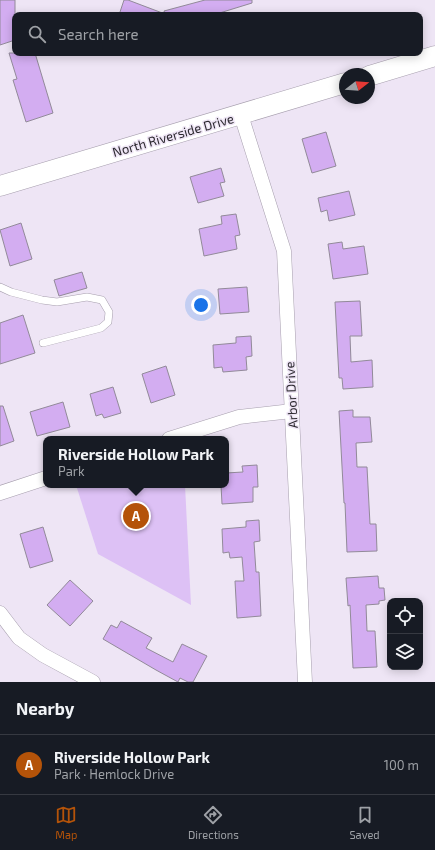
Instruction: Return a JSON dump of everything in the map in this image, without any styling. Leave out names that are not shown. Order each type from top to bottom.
[{"type":"street","points":[[375,74],[435,56]]},
{"type":"street","name":"North Riverside Drive","points":[[0,186],[339,85]]},
{"type":"street","name":"Arbor Drive","points":[[241,115],[284,251],[305,682]]},
{"type":"street","points":[[179,436],[239,417],[292,411]]},
{"type":"street","points":[[0,493],[43,479]]},
{"type":"street","points":[[0,613],[19,638],[43,655],[93,682]]},
{"type":"lane","points":[[0,287],[11,292],[42,300],[57,302],[87,297],[102,300],[109,312],[108,322],[101,328],[43,343]]},
{"type":"shaded area","points":[[77,488],[185,488],[191,605],[98,554]]},
{"type":"building","points":[[0,0],[15,0],[15,12],[12,12],[12,41],[0,45]]},
{"type":"building","points":[[124,0],[128,0],[160,12],[120,12]]},
{"type":"building","points":[[205,0],[252,0],[252,3],[223,12],[164,11]]},
{"type":"building","points":[[9,53],[12,53],[12,56],[36,56],[53,113],[26,122],[13,80],[17,79]]},
{"type":"building","points":[[326,132],[336,166],[312,173],[302,139]]},
{"type":"building","points":[[221,168],[225,182],[220,183],[224,196],[198,203],[190,177]]},
{"type":"building","points":[[349,191],[355,215],[329,221],[327,210],[321,212],[318,198]]},
{"type":"building","points":[[236,214],[240,235],[235,236],[237,249],[204,256],[199,229],[222,224],[221,216]]},
{"type":"building","points":[[21,223],[32,259],[10,266],[0,230]]},
{"type":"building","points":[[342,242],[343,249],[364,246],[368,274],[333,279],[328,244]]},
{"type":"building","points":[[82,272],[87,288],[59,296],[54,280]]},
{"type":"building","points":[[247,287],[249,312],[220,314],[218,289]]},
{"type":"building","points":[[360,301],[362,336],[350,336],[351,362],[372,360],[373,387],[343,389],[342,378],[339,378],[335,302]]},
{"type":"building","points":[[23,315],[35,353],[0,364],[0,323]]},
{"type":"building","points":[[251,336],[252,356],[246,357],[247,370],[223,372],[222,367],[214,368],[213,345],[236,343],[236,337]]},
{"type":"building","points":[[166,366],[175,395],[151,403],[142,374]]},
{"type":"building","points":[[113,387],[121,413],[104,418],[102,414],[96,416],[90,394]]},
{"type":"building","points":[[63,402],[70,427],[37,436],[30,412]]},
{"type":"building","points":[[0,406],[3,406],[14,441],[0,446]]},
{"type":"building","points":[[353,410],[353,417],[370,417],[372,442],[356,443],[357,467],[367,467],[370,524],[376,524],[377,551],[347,552],[339,411]]},
{"type":"building","points":[[257,465],[258,487],[253,487],[253,502],[222,504],[221,488],[229,488],[229,473],[243,472],[242,466]]},
{"type":"building","points":[[259,520],[260,541],[254,542],[256,572],[259,572],[261,616],[237,618],[235,581],[244,581],[242,557],[230,558],[229,552],[223,553],[222,529],[246,527],[246,521]]},
{"type":"building","points":[[43,527],[53,561],[30,568],[20,534]]},
{"type":"building","points":[[378,576],[379,588],[384,588],[385,600],[379,601],[379,604],[366,605],[367,631],[375,631],[377,667],[353,668],[350,605],[348,606],[346,578]]},
{"type":"building","points":[[70,580],[93,601],[70,626],[47,605]]},
{"type":"building","points":[[121,621],[152,638],[146,648],[173,662],[182,644],[207,656],[193,682],[188,682],[180,678],[178,682],[103,639],[111,625],[117,628]]},
{"type":"place","name":"Riverside Hollow Park","points":[[136,516]]}]
